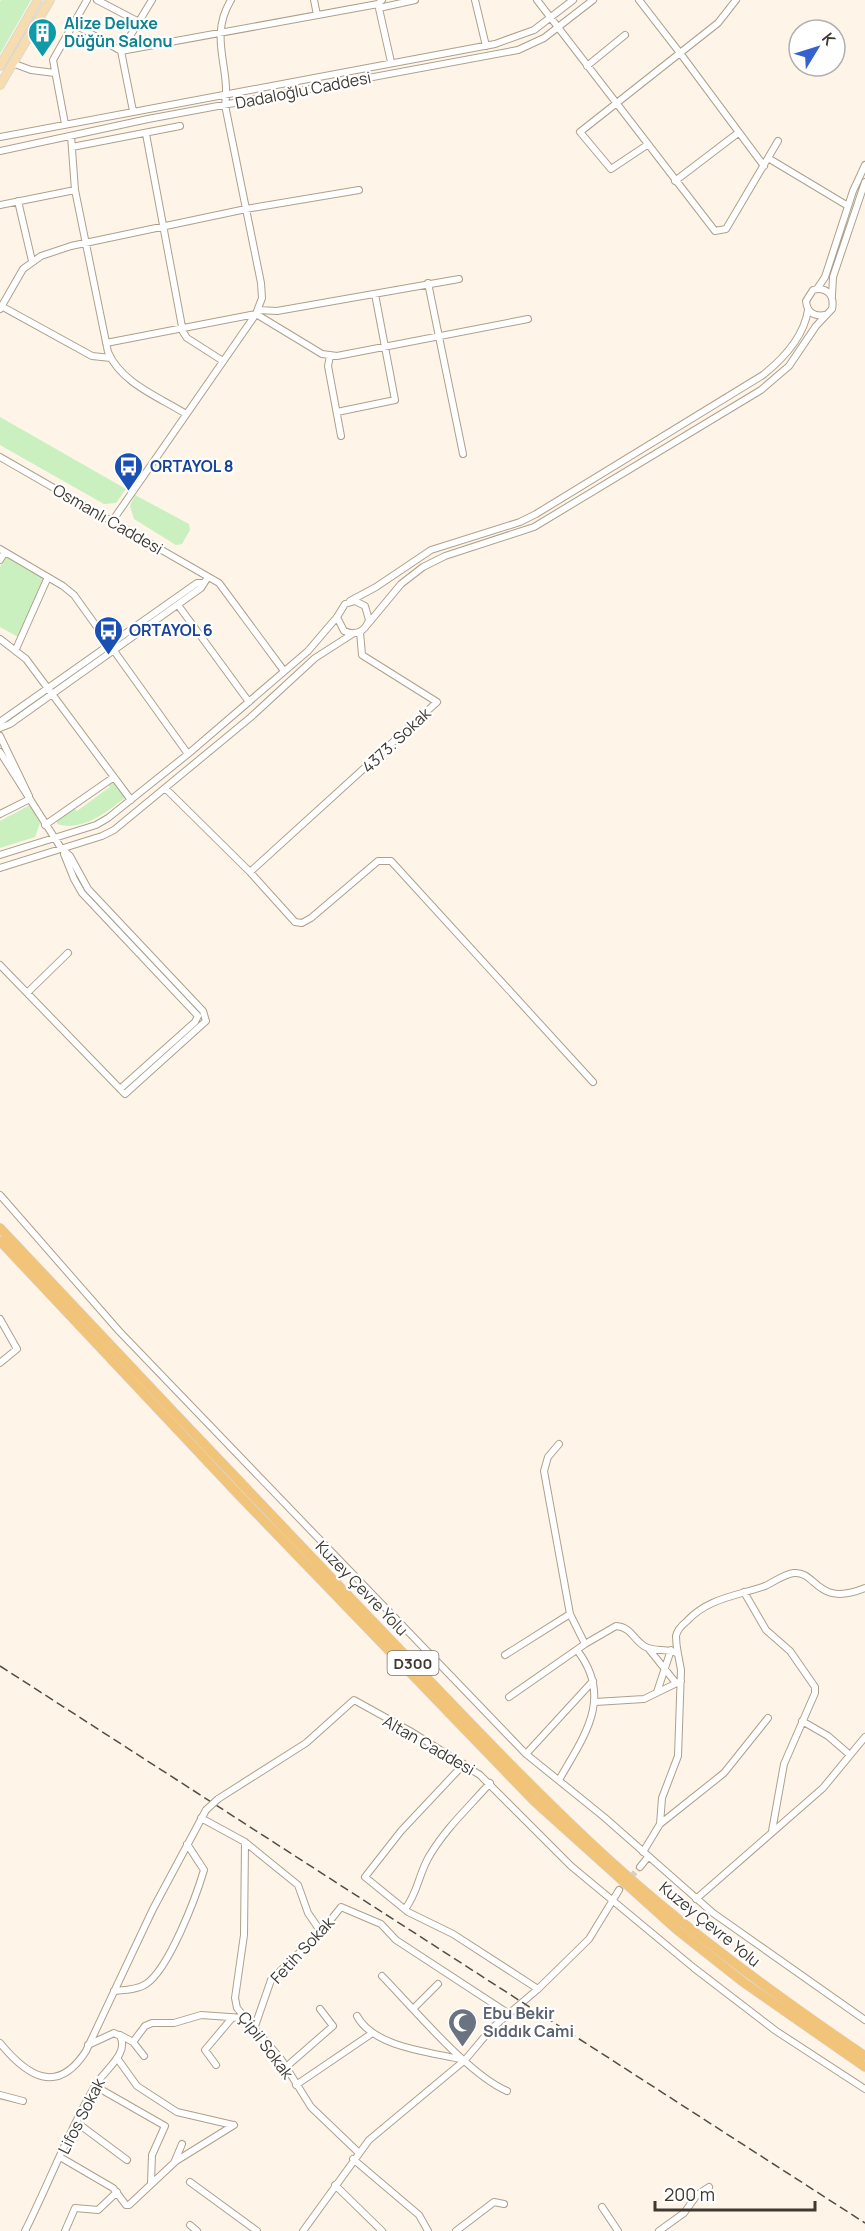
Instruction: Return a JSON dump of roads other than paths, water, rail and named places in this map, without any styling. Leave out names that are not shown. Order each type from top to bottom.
[{"type":"highway","name":"Kuzey Çevre Yolu","points":[[0,1228],[237,1480],[538,1793],[682,1923],[766,1988],[865,2056]]},
{"type":"highway","name":"Kuzey Çevre Yolu","points":[[0,1241],[237,1493],[534,1801],[676,1929],[743,1982],[865,2067]]},
{"type":"main road","points":[[0,66],[38,0]]},
{"type":"main road","points":[[0,85],[50,0]]},
{"type":"street","points":[[65,124],[53,60],[87,0]]},
{"type":"street","points":[[98,0],[139,22]]},
{"type":"street","points":[[133,111],[121,51],[152,0]]},
{"type":"street","points":[[113,520],[257,312],[261,283],[225,105],[227,93],[219,32],[231,0]]},
{"type":"street","points":[[314,0],[317,15]]},
{"type":"street","points":[[74,24],[121,51],[380,4],[415,0]]},
{"type":"street","points":[[475,0],[486,45]]},
{"type":"street","points":[[537,0],[713,230],[719,232],[726,229],[778,141]]},
{"type":"street","name":"Dadaloğlu Caddesi","points":[[0,136],[518,38],[551,18],[573,0]]},
{"type":"street","name":"Dadaloğlu Caddesi","points":[[0,151],[225,105],[518,50],[539,41],[593,0]]},
{"type":"street","points":[[639,0],[764,166]]},
{"type":"street","points":[[647,145],[614,169],[607,167],[580,132],[718,23],[736,0]]},
{"type":"street","points":[[380,4],[391,62]]},
{"type":"street","points":[[586,66],[625,35]]},
{"type":"street","points":[[12,63],[31,70],[55,73]]},
{"type":"street","points":[[72,147],[180,126]]},
{"type":"street","points":[[675,181],[738,133]]},
{"type":"street","points":[[146,134],[182,328],[187,338],[223,361]]},
{"type":"street","points":[[71,136],[75,190],[111,358],[128,378],[186,414]]},
{"type":"street","points":[[768,158],[848,206]]},
{"type":"street","points":[[0,855],[96,825],[188,754],[308,651],[337,617],[341,607],[376,587],[431,550],[520,522],[536,514],[763,375],[779,362],[806,325],[807,296],[817,289],[828,268],[848,206],[865,165]]},
{"type":"street","points":[[0,868],[63,851],[108,833],[251,717],[315,658],[368,625],[401,584],[423,567],[445,556],[534,527],[761,390],[789,366],[825,315],[832,309],[833,278],[865,182]]},
{"type":"street","points":[[0,205],[75,190]]},
{"type":"street","points":[[111,358],[92,356],[1,307],[20,275],[32,261],[41,256],[86,243],[164,228],[246,208],[359,190]]},
{"type":"street","points":[[18,201],[32,261]]},
{"type":"street","points":[[106,343],[257,312],[273,312],[459,279]]},
{"type":"street","points":[[428,283],[463,454]]},
{"type":"street","points":[[817,289],[826,290],[832,296]]},
{"type":"street","points":[[337,412],[395,400],[375,294]]},
{"type":"street","points":[[808,310],[816,315],[825,315]]},
{"type":"street","points":[[257,312],[330,356],[528,319]]},
{"type":"street","points":[[330,356],[328,366],[341,436]]},
{"type":"street","name":"Osmanlı Caddesi","points":[[0,457],[113,520],[222,585],[284,671]]},
{"type":"street","points":[[0,560],[2,550],[74,595],[188,754]]},
{"type":"street","points":[[16,649],[48,577]]},
{"type":"street","points":[[0,722],[48,688],[178,605],[201,588],[202,583],[208,577]]},
{"type":"street","points":[[0,728],[53,694],[197,583],[202,583]]},
{"type":"street","points":[[350,602],[365,606],[369,615],[368,625]]},
{"type":"street","points":[[178,605],[249,702]]},
{"type":"street","points":[[337,617],[344,631],[357,633]]},
{"type":"street","name":"4373. Sokak","points":[[250,872],[437,702],[362,655],[357,633]]},
{"type":"street","points":[[0,639],[16,649],[53,694],[131,800]]},
{"type":"street","points":[[0,736],[30,799]]},
{"type":"street","points":[[0,752],[63,851],[82,893],[196,1011],[197,1018]]},
{"type":"street","points":[[45,825],[114,777]]},
{"type":"street","points":[[165,788],[250,872],[292,921],[300,923],[311,918],[378,861],[391,861],[593,1082]]},
{"type":"street","points":[[0,814],[30,799]]},
{"type":"street","points":[[0,965],[125,1095],[203,1025],[206,1018],[203,1011],[88,889],[70,856],[63,851]]},
{"type":"street","points":[[27,993],[68,953]]},
{"type":"street","points":[[120,1089],[197,1018],[206,1018]]},
{"type":"street","points":[[0,1195],[119,1331],[526,1754],[696,1899],[761,1949],[865,2020]]},
{"type":"street","points":[[0,1319],[17,1349],[0,1363]]},
{"type":"street","points":[[559,1444],[548,1457],[544,1471],[570,1614],[585,1644]]},
{"type":"street","points":[[660,1824],[662,1798],[674,1771],[680,1748],[678,1682],[681,1661],[676,1636],[690,1618],[713,1602],[797,1573],[822,1590],[834,1594],[849,1594],[865,1588]]},
{"type":"street","points":[[744,1592],[766,1630],[790,1651],[814,1684],[815,1693],[782,1772],[772,1832]]},
{"type":"street","points":[[505,1655],[570,1614]]},
{"type":"street","points":[[509,1697],[585,1644],[619,1626],[628,1629],[647,1647],[678,1682]]},
{"type":"street","points":[[647,1647],[671,1650],[678,1654]]},
{"type":"street","points":[[559,1780],[586,1734],[595,1702],[592,1681],[577,1650]]},
{"type":"street","points":[[657,1692],[671,1650]]},
{"type":"street","points":[[526,1754],[592,1681]]},
{"type":"street","points":[[595,1702],[640,1700],[678,1682]]},
{"type":"street","name":"Altan Caddesi","points":[[201,1818],[219,1798],[306,1743],[338,1717],[354,1700],[464,1764],[490,1783],[553,1850],[613,1901],[761,2021],[865,2089]]},
{"type":"street","points":[[642,1852],[660,1824],[724,1773],[768,1718]]},
{"type":"street","points":[[802,1721],[828,1736],[850,1755]]},
{"type":"street","points":[[696,1899],[823,1788],[865,1737]]},
{"type":"street","points":[[464,1764],[401,1831],[365,1876],[405,1909],[453,1934],[538,1989]]},
{"type":"street","points":[[405,1909],[415,1894],[419,1878],[434,1848],[490,1783]]},
{"type":"street","points":[[0,2045],[28,2072],[55,2077],[73,2068],[88,2045],[201,1818],[245,1842],[298,1885],[304,1905],[321,1932]]},
{"type":"street","name":"Çipil Sokak","points":[[245,1842],[245,1926],[236,1998],[237,2008],[286,2067],[318,2115],[358,2152]]},
{"type":"street","points":[[114,1991],[146,1984],[167,1960],[195,1901],[204,1870],[188,1844]]},
{"type":"street","points":[[640,1867],[648,1857]]},
{"type":"street","points":[[303,2231],[358,2152],[388,2121],[465,2060],[491,2029],[538,1989],[589,1939],[619,1890]]},
{"type":"street","name":"Fetih Sokak","points":[[254,2029],[271,1980],[321,1932],[340,1907],[381,1924],[396,1940],[509,2014]]},
{"type":"street","points":[[381,1976],[491,2084],[507,2091]]},
{"type":"street","points":[[414,2008],[438,1984]]},
{"type":"street","points":[[286,2067],[333,2026],[320,2009]]},
{"type":"street","points":[[133,2042],[145,2026],[152,2023],[174,2023],[201,2015],[244,2018]]},
{"type":"street","points":[[357,2016],[371,2034],[387,2041],[465,2060]]},
{"type":"street","points":[[216,2065],[205,2050],[232,2018]]},
{"type":"street","points":[[88,2045],[112,2033],[118,2034],[133,2042],[144,2056]]},
{"type":"street","points":[[60,2157],[117,2192],[126,2205],[129,2205],[174,2164],[234,2126],[177,2112],[137,2086],[117,2058],[123,2045],[118,2034]]},
{"type":"street","points":[[296,2085],[371,2034]]},
{"type":"street","name":"Lifos Sokak","points":[[25,2231],[95,2085],[117,2058]]},
{"type":"street","points":[[95,2085],[165,2126],[152,2154],[151,2183]]},
{"type":"street","points":[[0,2095],[23,2101]]},
{"type":"street","points":[[76,2122],[127,2160]]},
{"type":"street","points":[[174,2164],[182,2144]]},
{"type":"street","points":[[353,2159],[419,2215],[428,2231]]},
{"type":"street","points":[[190,2182],[256,2231]]},
{"type":"street","points":[[335,2185],[382,2231]]},
{"type":"street","points":[[659,2231],[684,2213],[697,2195],[709,2187]]},
{"type":"street","points":[[65,2231],[75,2208],[98,2210],[117,2192]]},
{"type":"street","points":[[456,2231],[494,2202],[504,2204]]},
{"type":"street","points":[[602,2207],[618,2231]]},
{"type":"street","points":[[190,2225],[197,2231]]},
{"type":"tunnel","points":[[619,1890],[640,1867]]},
{"type":"railway","points":[[0,1666],[865,2223]]},
{"type":"place","name":"Alize Deluxe Düğün Salonu","points":[[43,58]]},
{"type":"place","name":"ORTAYOL 8","points":[[129,492]]},
{"type":"place","name":"ORTAYOL 6","points":[[108,656]]},
{"type":"place","name":"Ebu Bekir Sıddık Cami","points":[[462,2048]]}]
